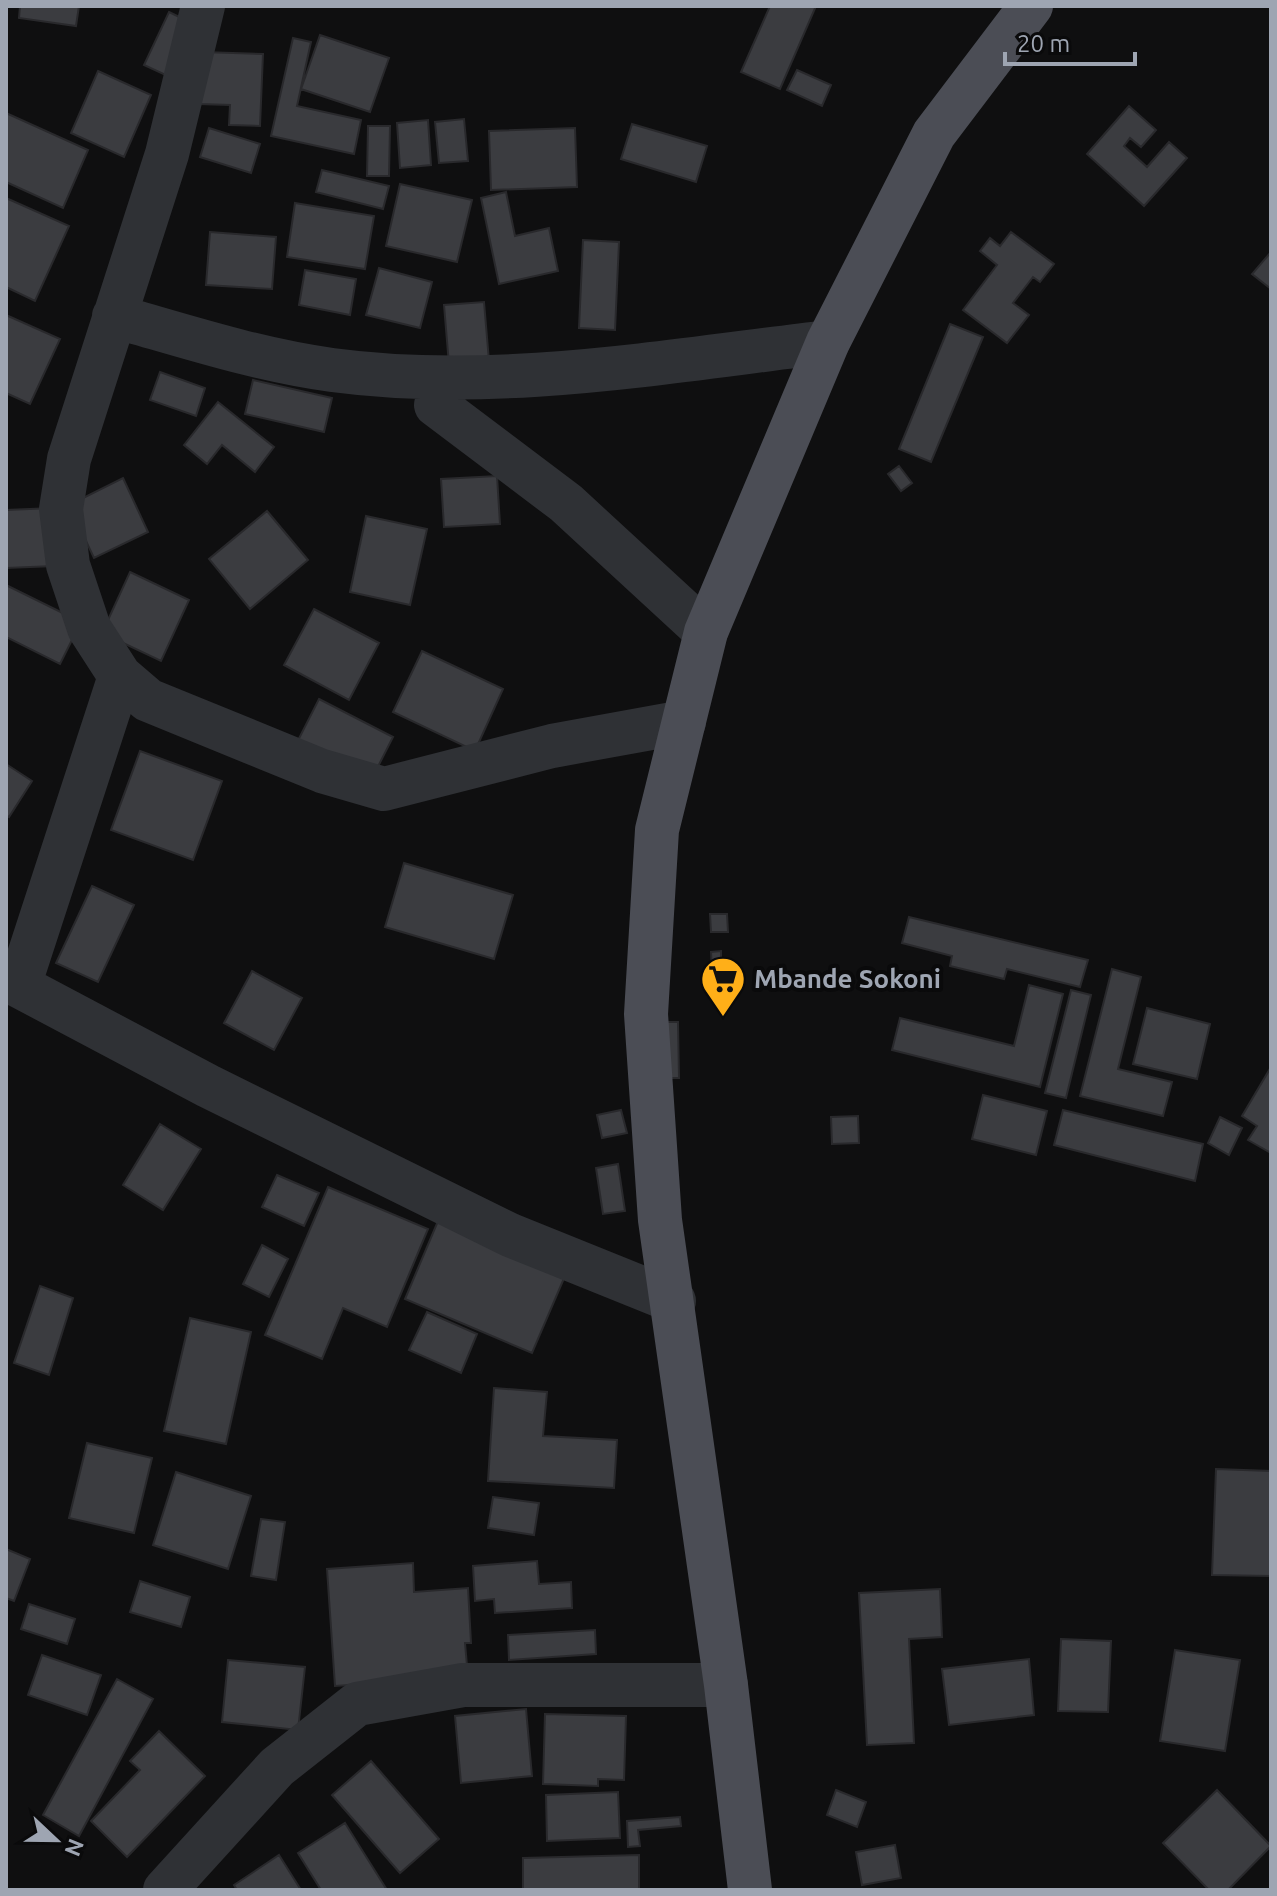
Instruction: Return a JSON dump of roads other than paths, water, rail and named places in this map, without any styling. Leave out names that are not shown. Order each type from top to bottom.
[{"type":"main road","points":[[750,1890],[726,1685],[674,1301],[660,1220],[646,1014],[657,830],[706,632],[828,342],[934,134],[1031,6]]},
{"type":"street","points":[[203,6],[167,154],[69,459],[61,509],[68,565],[89,628],[120,676],[148,700],[322,771],[384,789],[552,746],[684,722]]},
{"type":"street","points":[[114,316],[212,344],[331,370],[389,374],[579,371],[828,342]]},
{"type":"street","points":[[436,405],[566,503],[706,632]]},
{"type":"street","points":[[120,676],[13,982],[208,1086],[510,1235],[674,1301]]},
{"type":"street","points":[[165,1890],[277,1767],[357,1704],[463,1685],[726,1685]]},
{"type":"place","name":"Mbande Sokoni","points":[[723,1018]]}]
